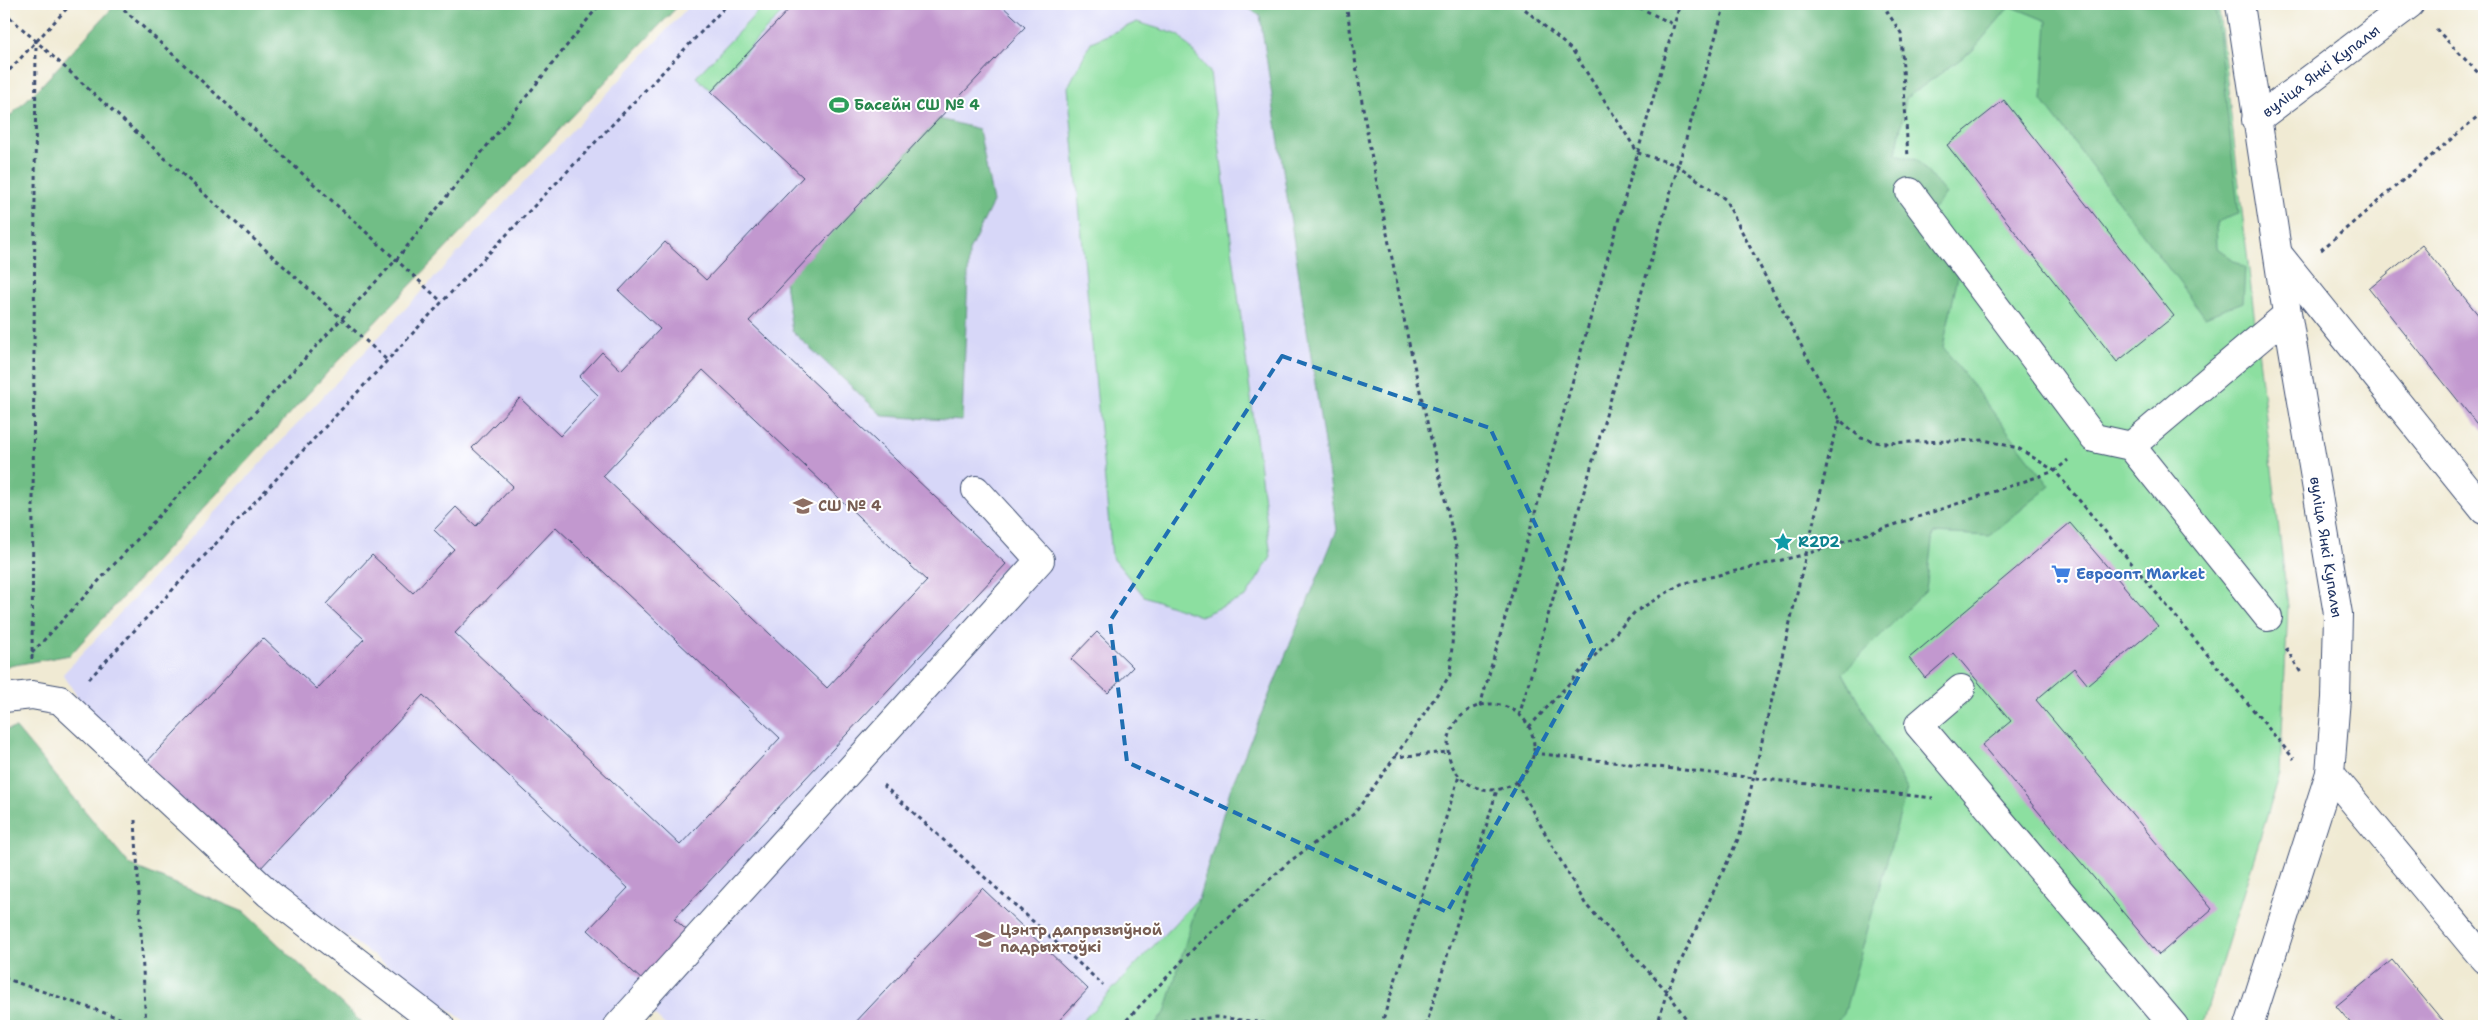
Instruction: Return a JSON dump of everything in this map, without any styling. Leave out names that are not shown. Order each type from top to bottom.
[{"type":"street","name":"вуліца Янкі Купалы","points":[[2240,4],[2256,120],[2287,315],[2338,614],[2336,698],[2327,783],[2249,1026]]},
{"type":"street","name":"вуліца Янкі Купалы","points":[[2256,120],[2410,4]]},
{"type":"street","points":[[1910,192],[2094,438],[2130,446],[2268,617]]},
{"type":"street","points":[[2277,252],[2484,510]]},
{"type":"street","points":[[2130,446],[2287,315]]},
{"type":"street","points":[[618,1026],[1040,560],[976,490]]},
{"type":"street","points":[[1961,689],[1919,725],[2174,1026]]},
{"type":"street","points":[[4,698],[32,695],[60,700],[268,894],[440,1026]]},
{"type":"street","points":[[2327,783],[2484,959]]},
{"type":"path","points":[[4,76],[71,4]]},
{"type":"path","points":[[118,4],[442,302]]},
{"type":"path","points":[[32,653],[396,260],[600,4]]},
{"type":"path","points":[[60,700],[76,694],[442,302],[728,4]]},
{"type":"path","points":[[1121,1026],[1199,943],[1290,862],[1355,813],[1450,675],[1458,556],[1406,329],[1368,138],[1346,4]]},
{"type":"path","points":[[1519,4],[1574,51],[1638,153],[1677,165],[1725,199],[1840,420],[1861,438],[1880,443],[1984,440],[2018,448],[2055,471],[2327,783]]},
{"type":"path","points":[[1632,4],[1675,25]]},
{"type":"path","points":[[1480,706],[1680,4]]},
{"type":"path","points":[[1520,716],[1677,165],[1726,4]]},
{"type":"path","points":[[1882,4],[1901,33],[1910,192]]},
{"type":"path","points":[[4,12],[388,361]]},
{"type":"path","points":[[2431,24],[2484,79]]},
{"type":"path","points":[[32,695],[36,41]]},
{"type":"path","points":[[2293,274],[2484,111]]},
{"type":"path","points":[[1656,1026],[1666,991],[1740,835],[1807,554],[1830,448],[1840,420]]},
{"type":"path","points":[[1529,727],[1635,612],[1681,584],[1807,554],[2055,471],[2094,438]]},
{"type":"path","points":[[2268,617],[2305,680]]},
{"type":"path","points":[[1486,704],[1503,706],[1520,716],[1529,727],[1534,742],[1532,760],[1524,774],[1516,782],[1497,790],[1479,789],[1464,781],[1453,768],[1448,752],[1450,736],[1457,720],[1470,709],[1486,704]]},
{"type":"path","points":[[1395,757],[1448,752]]},
{"type":"path","points":[[1533,753],[1986,804]]},
{"type":"path","points":[[857,761],[1103,985]]},
{"type":"path","points":[[132,768],[146,1026]]},
{"type":"path","points":[[1380,1026],[1459,776]]},
{"type":"path","points":[[1516,782],[1586,905],[1666,991],[1691,1026]]},
{"type":"path","points":[[1426,1026],[1497,790]]},
{"type":"path","points":[[4,978],[142,1026]]},
{"type":"path","points":[[1142,1026],[1216,1017],[1291,1026]]},
{"type":"highlighted area","points":[[1282,356],[1490,428],[1594,649],[1447,912],[1127,762],[1110,621]]},
{"type":"shaded area","name":"СШ № 4","points":[[691,4],[1288,4],[1417,666],[1078,1026],[666,1026],[649,1010],[634,1026],[472,1026],[256,872],[88,714],[63,674]]},
{"type":"green space","points":[[116,4],[680,4],[337,362],[70,655],[4,667],[4,122],[40,87]]},
{"type":"green space","points":[[765,4],[790,4],[710,90],[696,77]]},
{"type":"green space","points":[[1243,4],[2215,4],[2239,214],[2216,222],[2217,248],[2245,268],[2243,302],[2205,317],[2042,100],[2047,21],[2010,6],[1972,51],[1906,98],[1896,154],[1917,160],[1946,194],[1920,225],[1963,252],[1943,347],[2050,486],[1989,536],[1933,533],[1926,590],[1843,673],[1907,789],[1844,1014],[1833,1026],[1153,1026],[1165,1013],[1230,790],[1337,530],[1260,16]]},
{"type":"green space","points":[[1288,4],[2218,4],[2288,607],[2280,774],[2202,1026],[1078,1026],[1417,666]]},
{"type":"green space","points":[[1137,22],[1179,35],[1210,72],[1271,557],[1246,597],[1200,616],[1144,596],[1112,557],[1068,87],[1091,42]]},
{"type":"green space","points":[[939,119],[979,129],[993,202],[969,251],[962,421],[883,416],[792,331],[785,282]]},
{"type":"green space","points":[[16,728],[130,865],[244,912],[365,1026],[4,1026],[4,730]]},
{"type":"building","points":[[794,4],[1000,4],[1025,27],[749,321],[1006,564],[674,919],[690,933],[644,982],[588,930],[628,888],[423,695],[258,871],[145,764],[263,638],[317,689],[364,639],[326,604],[372,555],[413,593],[454,549],[434,530],[456,507],[476,526],[513,486],[472,448],[520,398],[560,436],[598,395],[579,377],[602,352],[621,370],[660,329],[619,291],[665,242],[706,280],[803,177],[711,92]],"holes":[[[703,370],[927,581],[827,688],[603,476]],[[556,527],[780,738],[680,845],[455,633]]]},
{"type":"building","points":[[2004,100],[2174,316],[2117,362],[1947,145]]},
{"type":"building","points":[[2422,245],[2484,322],[2484,433],[2369,289]]},
{"type":"building","points":[[2070,523],[2158,626],[2088,685],[2074,668],[2036,700],[2212,909],[2159,955],[1982,745],[2011,721],[1954,653],[1925,678],[1909,658]]},
{"type":"building","points":[[1097,632],[1133,667],[1108,693],[1071,659]]},
{"type":"building","name":"Цэнтр дапрызыўной падрыхтоўкі","points":[[982,888],[1088,989],[1054,1026],[852,1026]]},
{"type":"building","points":[[2392,960],[2447,1026],[2353,1026],[2336,1006]]},
{"type":"place","name":"Басейн СШ № 4","points":[[839,105]]},
{"type":"place","name":"СШ № 4","points":[[803,506]]},
{"type":"place","name":"R2D2","points":[[1783,542]]},
{"type":"place","name":"Евроопт Market","points":[[2061,574]]},
{"type":"place","name":"Цэнтр дапрызыўной падрыхтоўкі","points":[[985,939]]}]
